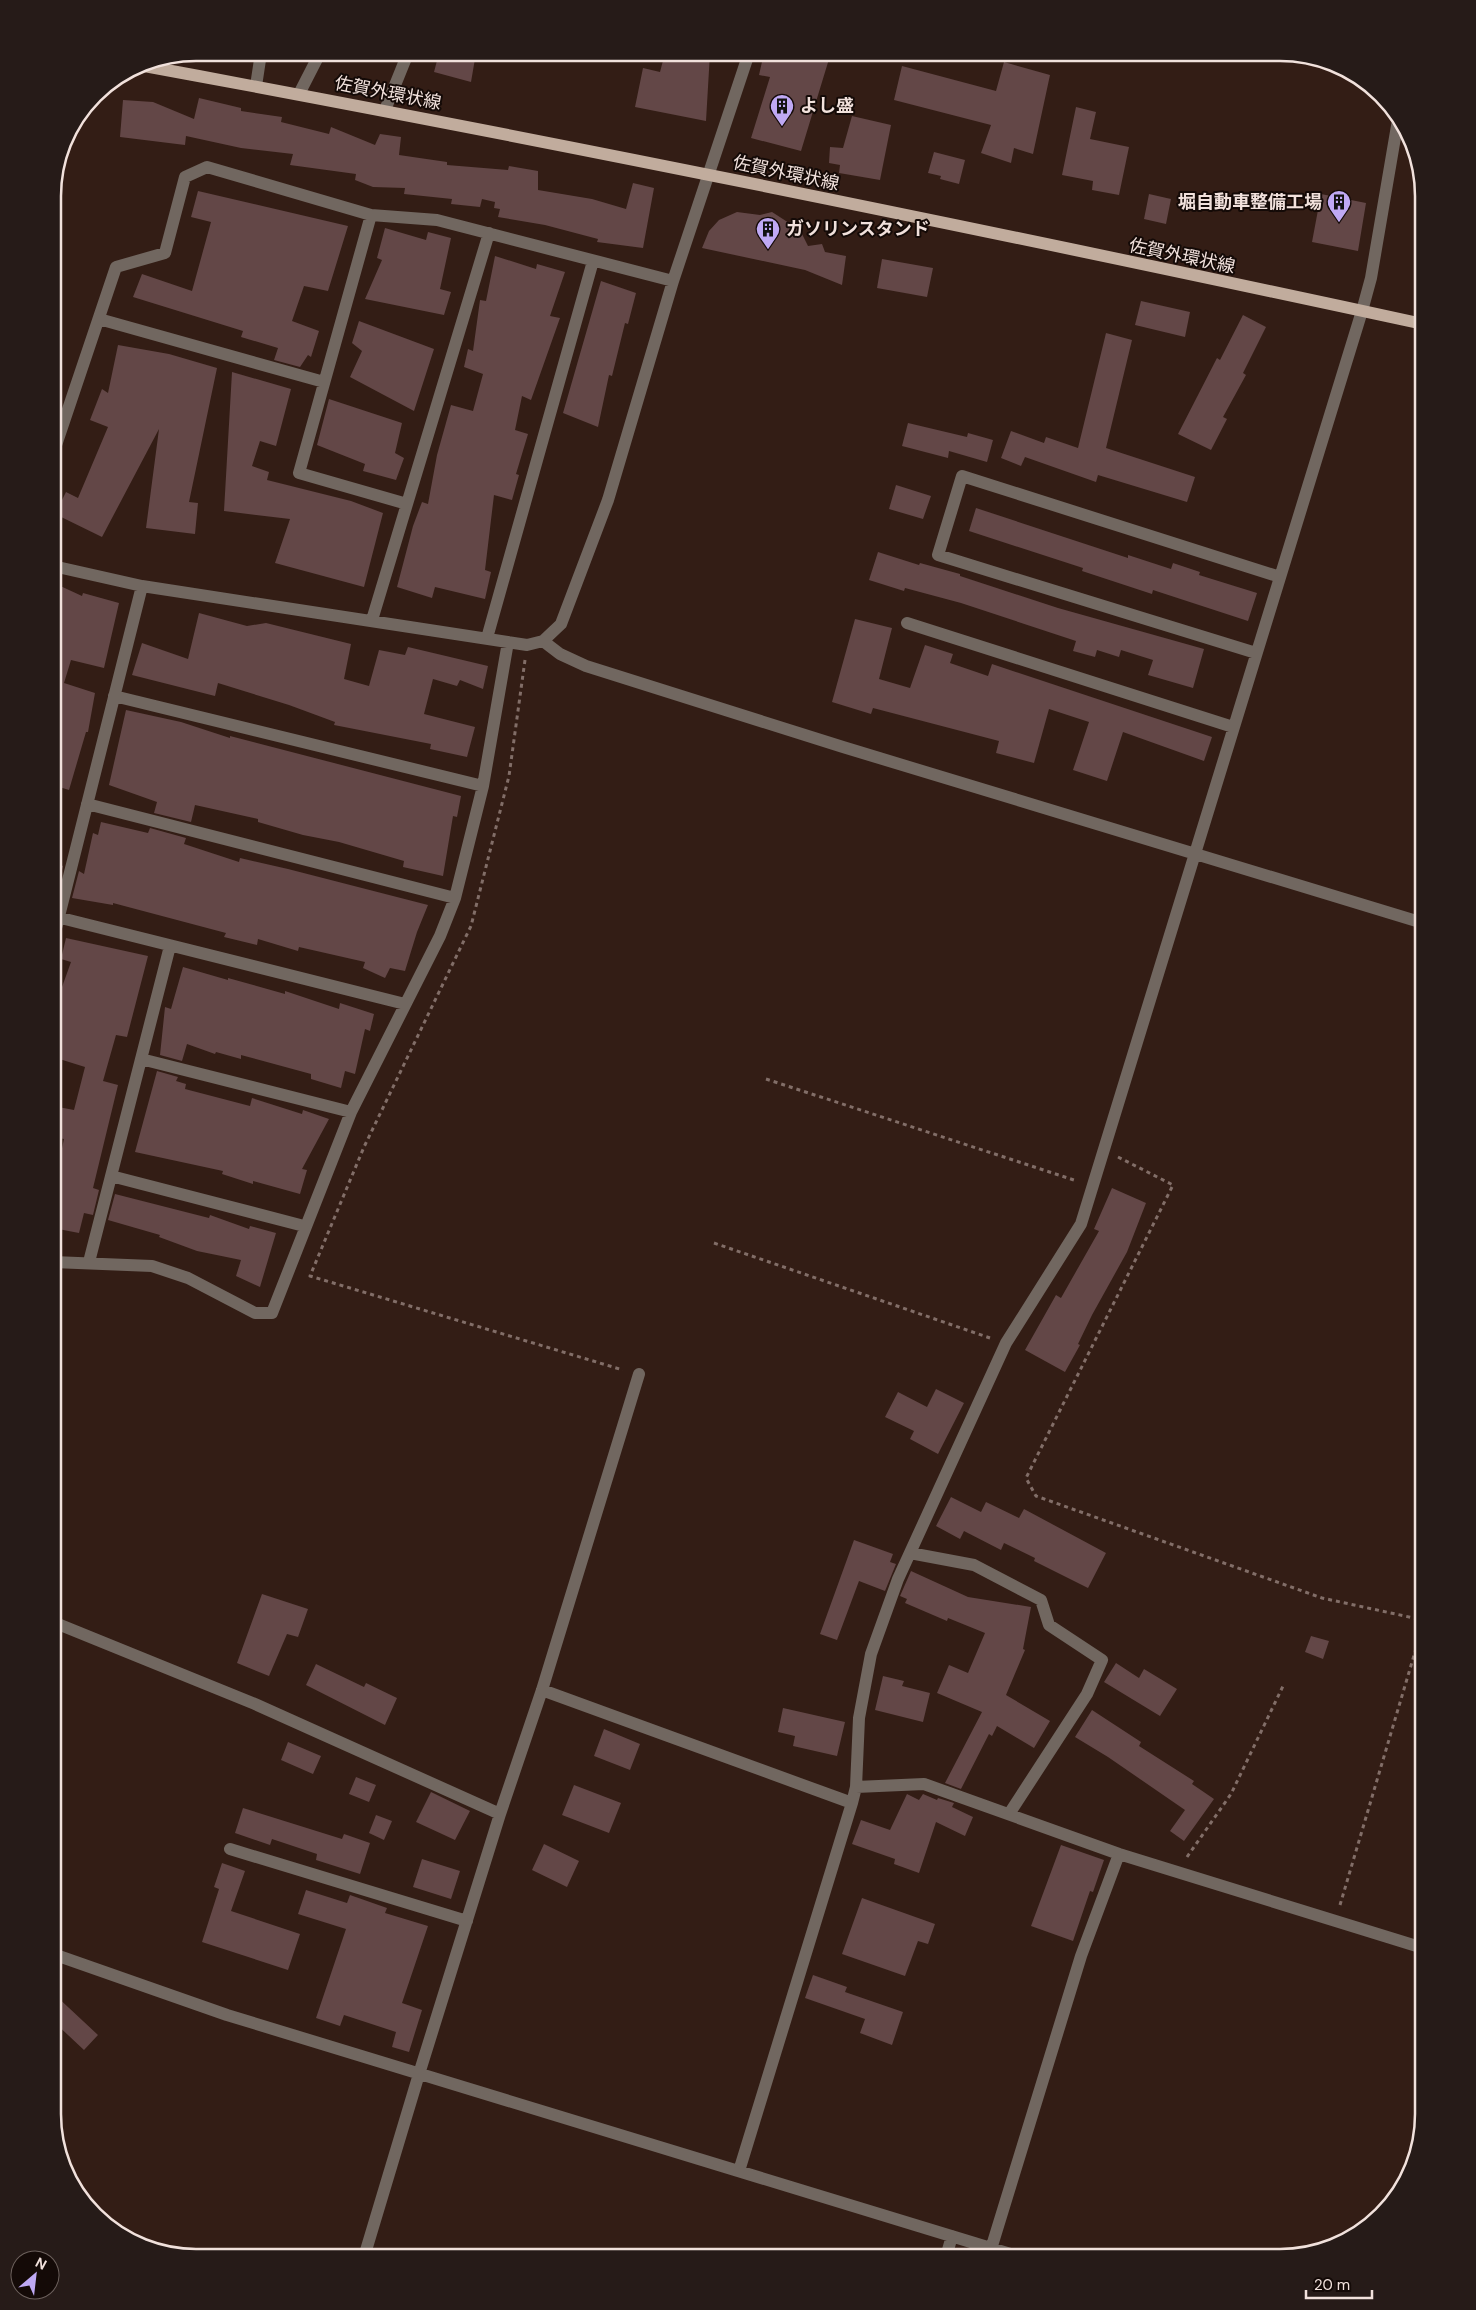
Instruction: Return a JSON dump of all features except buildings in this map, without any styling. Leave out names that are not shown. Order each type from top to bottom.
[{"type":"main road","name":"佐賀外環状線","points":[[156,68],[385,110],[708,174],[1415,322]]},
{"type":"street","points":[[256,86],[260,62]]},
{"type":"street","points":[[299,94],[315,62]]},
{"type":"street","points":[[385,110],[404,62]]},
{"type":"street","points":[[62,568],[142,586],[527,645],[544,641],[561,624],[608,500],[672,281],[745,62]]},
{"type":"street","points":[[739,2172],[852,1804],[856,1788],[859,1718],[871,1654],[898,1579],[1006,1343],[1081,1224],[1362,310],[1371,278],[1396,129]]},
{"type":"street","points":[[62,428],[116,268],[166,252],[185,177],[207,167],[371,215],[437,220],[672,281]]},
{"type":"street","points":[[371,215],[299,473],[407,504]]},
{"type":"street","points":[[372,620],[489,233]]},
{"type":"street","points":[[487,638],[593,260]]},
{"type":"street","points":[[99,319],[324,382]]},
{"type":"street","points":[[1256,653],[938,555],[962,476],[1280,577]]},
{"type":"street","points":[[62,894],[87,804],[142,586]]},
{"type":"street","points":[[907,623],[1233,727]]},
{"type":"street","points":[[544,641],[560,654],[586,666],[843,747],[1415,920]]},
{"type":"street","points":[[61,1262],[152,1266],[188,1278],[255,1313],[272,1313],[304,1226],[351,1112],[440,936],[455,898],[483,786],[508,642]]},
{"type":"street","points":[[114,696],[483,786]]},
{"type":"street","points":[[87,804],[455,898]]},
{"type":"street","points":[[62,919],[405,1004]]},
{"type":"street","points":[[89,1262],[170,946]]},
{"type":"street","points":[[141,1059],[351,1112]]},
{"type":"street","points":[[111,1176],[304,1226]]},
{"type":"street","points":[[367,2248],[500,1814],[542,1690],[639,1374]]},
{"type":"street","points":[[910,1553],[974,1565],[1041,1600],[1049,1625],[1102,1660],[1087,1694],[1009,1814]]},
{"type":"street","points":[[61,1625],[255,1704],[500,1814]]},
{"type":"street","points":[[542,1690],[852,1804]]},
{"type":"street","points":[[856,1788],[924,1784],[1119,1854],[1415,1945]]},
{"type":"street","points":[[230,1848],[467,1922]]},
{"type":"street","points":[[61,1957],[227,2015],[991,2248],[1081,1956],[1119,1854]]},
{"type":"street","points":[[948,2249],[952,2236]]},
{"type":"path","points":[[527,645],[509,776],[471,926],[364,1147],[310,1276],[639,1374]]},
{"type":"path","points":[[766,1079],[1093,1186]]},
{"type":"path","points":[[1104,1149],[1173,1185],[1026,1478],[1036,1496],[1322,1598],[1415,1618]]},
{"type":"path","points":[[714,1243],[1006,1343]]},
{"type":"path","points":[[1335,1921],[1415,1655]]},
{"type":"path","points":[[1177,1872],[1231,1794],[1284,1684]]},
{"type":"place","name":"よし盛","points":[[782,127]]},
{"type":"place","name":"堀自動車整備工場","points":[[1339,223]]},
{"type":"place","name":"ガソリンスタンド","points":[[768,250]]}]
